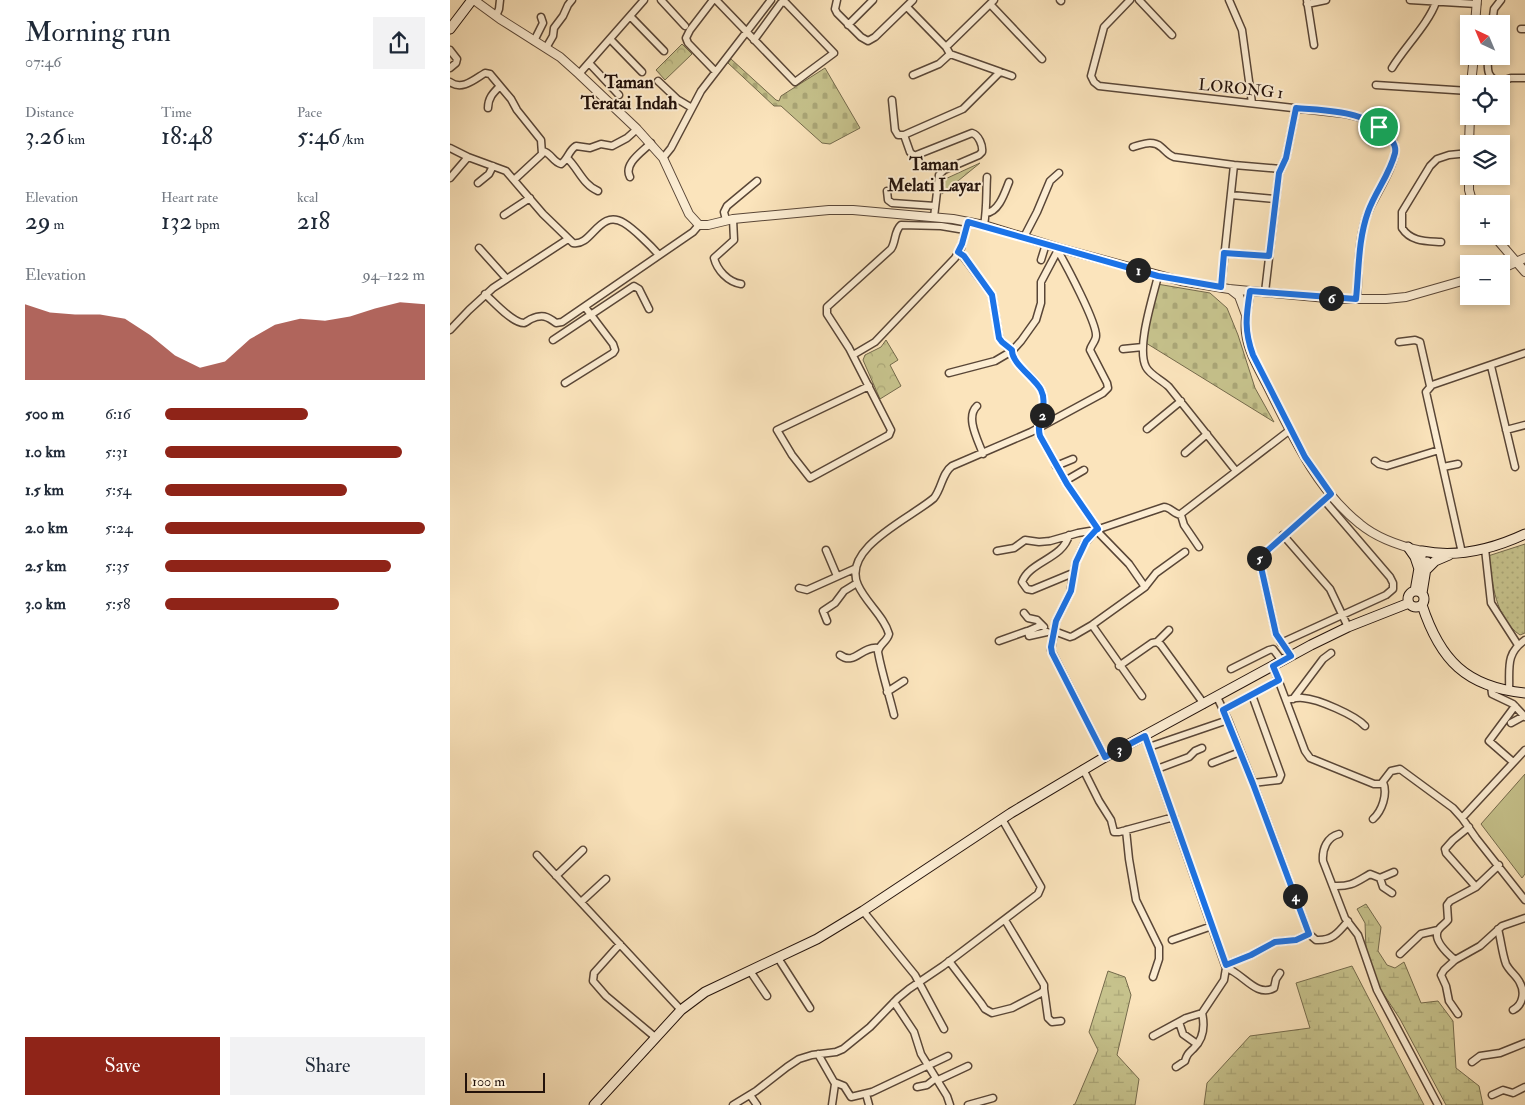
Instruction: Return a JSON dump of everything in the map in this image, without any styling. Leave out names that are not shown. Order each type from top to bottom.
[{"type":"main road","points":[[450,29],[473,0]]},
{"type":"main road","points":[[1418,592],[1425,551],[1452,554],[1462,553],[1484,549],[1525,534]]},
{"type":"main road","points":[[1408,547],[1422,570]]},
{"type":"main road","points":[[1422,570],[1434,561],[1452,554]]},
{"type":"main road","points":[[1418,592],[1409,595],[1409,603],[1414,608],[1422,606]]},
{"type":"main road","points":[[1418,592],[1425,600],[1422,606],[1433,635],[1448,659],[1469,676],[1491,686],[1509,691],[1525,692]]},
{"type":"main road","points":[[594,1105],[654,1037],[681,1010],[705,992],[817,939],[1083,769],[1291,656],[1348,627],[1409,603]]},
{"type":"street","points":[[473,0],[546,48],[579,74],[637,129],[663,158],[689,214],[699,225],[708,225],[730,219],[842,209],[934,217],[984,225],[1046,244],[1058,250],[1158,276],[1229,289],[1356,299],[1386,299],[1406,297],[1460,282]]},
{"type":"street","points":[[496,16],[500,0]]},
{"type":"street","points":[[546,48],[554,28],[572,0]]},
{"type":"street","points":[[579,74],[644,0]]},
{"type":"street","points":[[661,0],[685,26]]},
{"type":"street","points":[[716,71],[688,43],[686,38],[690,30],[714,0],[795,82],[834,53],[786,2],[781,3],[754,40]]},
{"type":"street","points":[[663,158],[671,148],[701,91],[771,0]]},
{"type":"street","points":[[837,0],[836,11],[864,40],[872,40],[913,0]]},
{"type":"street","points":[[848,25],[873,0]]},
{"type":"street","name":"LORONG 1","points":[[1130,0],[1104,27],[1091,71],[1094,82],[1104,88],[1340,113],[1365,119],[1383,130],[1395,146],[1396,151],[1391,166],[1369,209],[1362,234],[1356,299]]},
{"type":"street","points":[[1139,0],[1172,35]]},
{"type":"street","points":[[1229,0],[1242,30],[1252,103]]},
{"type":"street","points":[[1314,45],[1307,2],[1326,0]]},
{"type":"street","points":[[1410,0],[1477,2],[1476,15]]},
{"type":"street","points":[[1493,15],[1494,9],[1501,0]]},
{"type":"street","points":[[946,46],[992,2],[1042,59]]},
{"type":"street","points":[[1392,68],[1404,48],[1430,15],[1436,2]]},
{"type":"street","points":[[907,7],[946,46],[950,54],[1012,76]]},
{"type":"street","points":[[630,16],[664,51]]},
{"type":"street","points":[[534,41],[542,20],[554,28]]},
{"type":"street","points":[[610,39],[642,72]]},
{"type":"street","points":[[450,50],[457,59],[456,63],[450,68]]},
{"type":"street","points":[[913,75],[939,64],[950,54]]},
{"type":"street","points":[[589,63],[619,94]]},
{"type":"street","points":[[892,100],[895,130],[898,135],[904,135],[958,112],[1000,72]]},
{"type":"street","points":[[450,82],[454,85],[463,85],[488,73],[511,99],[517,110],[541,140],[543,151],[541,156],[514,180]]},
{"type":"street","points":[[1510,78],[1525,78]]},
{"type":"street","points":[[658,81],[677,99],[692,108]]},
{"type":"street","points":[[1376,85],[1460,90]]},
{"type":"street","points":[[488,108],[489,99],[500,86]]},
{"type":"street","points":[[1265,292],[1275,198],[1281,169],[1286,158],[1296,108]]},
{"type":"street","points":[[543,151],[547,152],[559,164],[567,158],[569,152],[576,146],[590,148],[601,144],[612,146],[627,138],[637,129]]},
{"type":"street","points":[[904,135],[910,152],[914,156],[972,133],[977,136],[982,148],[982,152],[979,155],[942,172],[938,178],[934,217]]},
{"type":"street","points":[[1133,147],[1153,143],[1160,146],[1171,156],[1234,165],[1281,169]]},
{"type":"street","points":[[630,177],[628,174],[629,166],[651,144]]},
{"type":"street","points":[[450,148],[506,171],[573,243],[580,243],[605,221],[617,220],[626,224],[659,255]]},
{"type":"street","points":[[1440,242],[1417,240],[1410,237],[1402,228],[1402,212],[1430,166],[1437,159],[1460,153]]},
{"type":"street","points":[[450,178],[468,157]]},
{"type":"street","points":[[567,158],[590,187],[598,191]]},
{"type":"street","points":[[1221,287],[1234,165]]},
{"type":"street","points":[[478,183],[489,174],[494,166]]},
{"type":"street","points":[[1024,237],[1050,181],[1059,173]]},
{"type":"street","points":[[984,225],[987,177]]},
{"type":"street","points":[[741,284],[729,281],[716,264],[714,258],[734,240],[730,219],[724,212],[727,206],[757,181]]},
{"type":"street","points":[[986,213],[990,213],[995,209],[1009,182]]},
{"type":"street","points":[[887,191],[888,200],[892,203],[935,206]]},
{"type":"street","points":[[1231,194],[1275,198]]},
{"type":"street","points":[[504,215],[530,198]]},
{"type":"street","points":[[853,355],[878,339],[958,252],[968,222]]},
{"type":"street","points":[[869,386],[776,430],[807,476],[812,478],[889,435],[891,432],[869,386],[853,355],[826,311],[829,304],[891,249],[897,228],[903,224],[940,226],[966,230]]},
{"type":"street","points":[[485,294],[509,316],[518,321],[524,323],[544,315],[556,323],[562,322],[693,232],[699,225]]},
{"type":"street","points":[[450,330],[485,294],[506,278],[568,239]]},
{"type":"street","points":[[1042,260],[1046,244]]},
{"type":"street","points":[[1502,245],[1525,272]]},
{"type":"street","points":[[480,248],[506,278]]},
{"type":"street","points":[[949,373],[990,363],[1012,350],[1029,332],[1036,320],[1041,303],[1042,279],[1052,265],[1058,250]]},
{"type":"street","points":[[840,655],[852,659],[867,649],[878,648],[888,638],[888,631],[857,583],[854,569],[858,558],[867,548],[934,498],[940,490],[944,476],[949,468],[1039,428],[1103,393],[1108,388],[1090,350],[1096,339],[1095,331],[1058,250]]},
{"type":"street","points":[[958,252],[964,256],[992,295],[999,338],[1012,350],[1013,358],[1036,382],[1044,398],[1039,428],[1040,436],[1056,466],[1097,529],[1129,564],[1145,587]]},
{"type":"street","points":[[1224,253],[1269,256]]},
{"type":"street","points":[[1510,266],[1525,258]]},
{"type":"street","points":[[1158,276],[1148,317],[1143,360],[1147,370],[1164,381],[1236,471]]},
{"type":"street","points":[[619,284],[625,292]]},
{"type":"street","points":[[553,340],[634,286],[637,286],[648,309]]},
{"type":"street","points":[[1229,289],[1239,296],[1246,317]]},
{"type":"street","points":[[1250,291],[1246,317],[1246,333],[1253,355],[1290,430],[1311,467],[1331,494],[1360,524],[1378,536],[1425,551]]},
{"type":"street","points":[[608,292],[614,300]]},
{"type":"street","points":[[565,383],[614,350],[613,344],[586,307]]},
{"type":"street","points":[[1399,342],[1415,340],[1420,342],[1430,386],[1426,394],[1462,553]]},
{"type":"street","points":[[1123,349],[1143,348]]},
{"type":"street","points":[[1430,386],[1525,353]]},
{"type":"street","points":[[1491,366],[1515,467]]},
{"type":"street","points":[[1147,429],[1181,401]]},
{"type":"street","points":[[978,406],[974,409],[971,416],[983,454]]},
{"type":"street","points":[[1506,430],[1525,425]]},
{"type":"street","points":[[1181,515],[1290,430]]},
{"type":"street","points":[[1185,453],[1207,434]]},
{"type":"street","points":[[1375,461],[1387,466],[1439,450]]},
{"type":"street","points":[[1056,466],[1073,459]]},
{"type":"street","points":[[1443,467],[1458,464]]},
{"type":"street","points":[[1065,481],[1084,470]]},
{"type":"street","points":[[1291,656],[1276,634],[1259,562],[1260,556],[1331,494]]},
{"type":"street","points":[[1281,643],[1390,593],[1393,589],[1390,577],[1324,500]]},
{"type":"street","points":[[996,551],[1014,548],[1024,540],[1047,542],[1097,529],[1164,507],[1174,514],[1181,515]]},
{"type":"street","points":[[1181,515],[1184,525],[1199,547]]},
{"type":"street","points":[[1097,529],[1083,547],[1074,573],[1071,591],[1058,615],[1051,634],[1051,647],[1053,656],[1105,757]]},
{"type":"street","points":[[1069,535],[1058,551],[1031,570],[1022,582],[1027,589],[1032,590],[1074,573]]},
{"type":"street","points":[[1283,535],[1330,589],[1348,627]]},
{"type":"street","points":[[1484,549],[1491,603],[1518,645]]},
{"type":"street","points":[[826,550],[838,576]]},
{"type":"street","points":[[1027,632],[1029,636],[1051,634],[1070,637],[1092,625],[1145,587],[1156,572],[1185,552]]},
{"type":"street","points":[[799,588],[807,590],[854,569]]},
{"type":"street","points":[[827,621],[823,611],[837,602],[838,597],[844,591],[857,583]]},
{"type":"street","points":[[1024,613],[1028,618],[1037,620],[1051,634]]},
{"type":"street","points":[[999,641],[1042,625]]},
{"type":"street","points":[[1092,625],[1142,696]]},
{"type":"street","points":[[1120,666],[1152,643],[1157,642],[1169,630]]},
{"type":"street","points":[[1509,691],[1510,655],[1525,640]]},
{"type":"street","points":[[1157,642],[1204,704]]},
{"type":"street","points":[[878,648],[882,675],[894,715]]},
{"type":"street","points":[[1231,670],[1274,649],[1282,661]]},
{"type":"street","points":[[1290,700],[1323,659],[1331,653]]},
{"type":"street","points":[[1273,666],[1290,700],[1305,751],[1310,758],[1374,784],[1380,784],[1391,771],[1396,768],[1400,769],[1442,800],[1462,818],[1525,900]]},
{"type":"street","points":[[1223,710],[1279,680]]},
{"type":"street","points":[[887,692],[904,681]]},
{"type":"street","points":[[1491,686],[1492,694],[1515,706],[1525,716],[1511,724]]},
{"type":"street","points":[[1252,695],[1281,775],[1279,780],[1253,784]]},
{"type":"street","points":[[1216,697],[1228,720],[1309,934],[1316,940],[1328,939],[1336,935],[1348,922]]},
{"type":"street","points":[[1290,700],[1310,699],[1353,716],[1365,726]]},
{"type":"street","points":[[1513,762],[1489,741],[1515,706]]},
{"type":"street","points":[[1149,747],[1228,720]]},
{"type":"street","points":[[1145,736],[1226,966],[1224,980],[1202,1013],[1179,1022],[1153,1036]]},
{"type":"street","points":[[1157,770],[1189,757],[1195,751],[1202,748]]},
{"type":"street","points":[[1462,818],[1525,750]]},
{"type":"street","points":[[1212,762],[1240,752]]},
{"type":"street","points":[[1083,769],[1111,820],[1114,832],[1174,817]]},
{"type":"street","points":[[1373,819],[1379,812],[1386,793],[1383,782]]},
{"type":"street","points":[[733,1105],[750,1095],[792,1062],[806,1056],[836,1052],[843,1049],[870,1027],[894,1002],[919,982],[1034,899],[1041,891],[1041,887],[1002,819]]},
{"type":"street","points":[[1469,827],[1445,849],[1446,853],[1476,887]]},
{"type":"street","points":[[1123,831],[1136,900],[1159,947],[1159,959],[1153,977]]},
{"type":"street","points":[[1339,834],[1332,836],[1322,853],[1323,861],[1348,922],[1358,935],[1377,990],[1438,1105]]},
{"type":"street","points":[[556,876],[583,850]]},
{"type":"street","points":[[537,855],[681,1010]]},
{"type":"street","points":[[1400,954],[1421,934],[1438,930],[1448,920],[1446,907],[1448,903],[1476,887],[1498,865]]},
{"type":"street","points":[[1333,886],[1348,886],[1370,874],[1380,878],[1394,872]]},
{"type":"street","points":[[1380,878],[1382,887],[1392,893]]},
{"type":"street","points":[[581,902],[606,879]]},
{"type":"street","points":[[863,911],[919,982],[944,1030]]},
{"type":"street","points":[[1458,1014],[1449,1001],[1446,986],[1441,975],[1444,970],[1455,960],[1476,948],[1498,929],[1506,924],[1525,918]]},
{"type":"street","points":[[1005,920],[1044,985],[1046,992],[1045,1006],[1049,1020],[1061,1021]]},
{"type":"street","points":[[1172,940],[1212,926]]},
{"type":"street","points":[[1498,929],[1505,961],[1521,984],[1523,993],[1521,1004],[1514,1010]]},
{"type":"street","points":[[1438,930],[1437,936],[1440,943],[1455,960]]},
{"type":"street","points":[[1226,966],[1275,942],[1296,940],[1309,934]]},
{"type":"street","points":[[620,944],[594,973],[593,981],[606,996],[654,1037]]},
{"type":"street","points":[[778,958],[810,1008]]},
{"type":"street","points":[[949,961],[985,1009],[992,1012],[1012,1008],[1036,996],[1044,989]]},
{"type":"street","points":[[1226,966],[1256,988],[1265,991],[1274,988],[1277,976],[1280,973]]},
{"type":"street","points":[[750,970],[767,996]]},
{"type":"street","points":[[894,1002],[912,1028],[918,1049],[929,1065],[950,1105]]},
{"type":"street","points":[[1176,1067],[1185,1061],[1203,1034],[1202,1013]]},
{"type":"street","points":[[1179,1022],[1183,1034],[1197,1044]]},
{"type":"street","points":[[1472,1062],[1480,1056],[1500,1053],[1525,1043]]},
{"type":"street","points":[[818,1054],[835,1084],[832,1105]]},
{"type":"street","points":[[835,1084],[844,1086],[851,1097],[866,1094],[948,1056]]},
{"type":"street","points":[[917,1087],[927,1085],[968,1066]]},
{"type":"street","points":[[1492,1095],[1502,1090],[1513,1093],[1525,1087]]},
{"type":"street","points":[[866,1094],[869,1105]]},
{"type":"street","points":[[750,1095],[757,1105]]},
{"type":"street","points":[[968,1105],[993,1098]]},
{"type":"green space","points":[[682,44],[692,54],[665,80],[656,70]]},
{"type":"green space","points":[[731,59],[779,101],[781,96],[825,68],[860,128],[830,144],[822,143],[781,106],[774,106],[728,63]]},
{"type":"green space","points":[[980,163],[942,194],[943,180]]},
{"type":"green space","points":[[1157,284],[1210,293],[1227,308],[1255,388],[1274,422],[1146,343],[1149,317]]},
{"type":"green space","points":[[886,340],[898,360],[890,365],[901,386],[880,399],[863,360],[865,355],[881,347]]},
{"type":"green space","points":[[1525,544],[1525,633],[1520,635],[1512,628],[1500,610],[1496,600],[1488,556]]},
{"type":"green space","points":[[1525,774],[1525,874],[1522,878],[1481,824]]},
{"type":"green space","points":[[1366,904],[1381,927],[1378,951],[1387,965],[1395,968],[1404,962],[1421,1003],[1438,1001],[1453,1021],[1456,1068],[1479,1086],[1483,1105],[1446,1105],[1400,1019],[1379,987],[1366,949],[1365,923],[1357,909]]},
{"type":"green space","points":[[1352,966],[1424,1105],[1204,1105],[1207,1083],[1250,1036],[1310,1028],[1296,983]]},
{"type":"green space","points":[[1108,971],[1125,977],[1131,995],[1117,1055],[1139,1079],[1135,1105],[1073,1105],[1098,1050],[1089,1032]]},
{"type":"district","name":"Taman Teratai Indah","points":[[629,92]]},
{"type":"district","name":"Taman Melati Layar","points":[[934,174]]},
{"type":"route","points":[[1296,108],[1356,116],[1379,127],[1393,143],[1396,151],[1389,171],[1367,214],[1361,240],[1356,299],[1250,291],[1246,317],[1248,344],[1282,416],[1316,475],[1331,494],[1259,558],[1276,634],[1291,656],[1273,666],[1279,680],[1223,710],[1309,934],[1292,941],[1275,942],[1251,955],[1226,965],[1145,736],[1105,757],[1052,653],[1051,647],[1056,621],[1071,591],[1076,562],[1086,541],[1098,529],[1067,484],[1040,436],[1038,431],[1044,404],[1041,390],[1030,374],[1013,358],[1012,350],[999,338],[995,303],[992,295],[964,256],[958,252],[968,222],[1158,276],[1221,287],[1224,253],[1269,256],[1279,173],[1286,158],[1296,108]]}]
